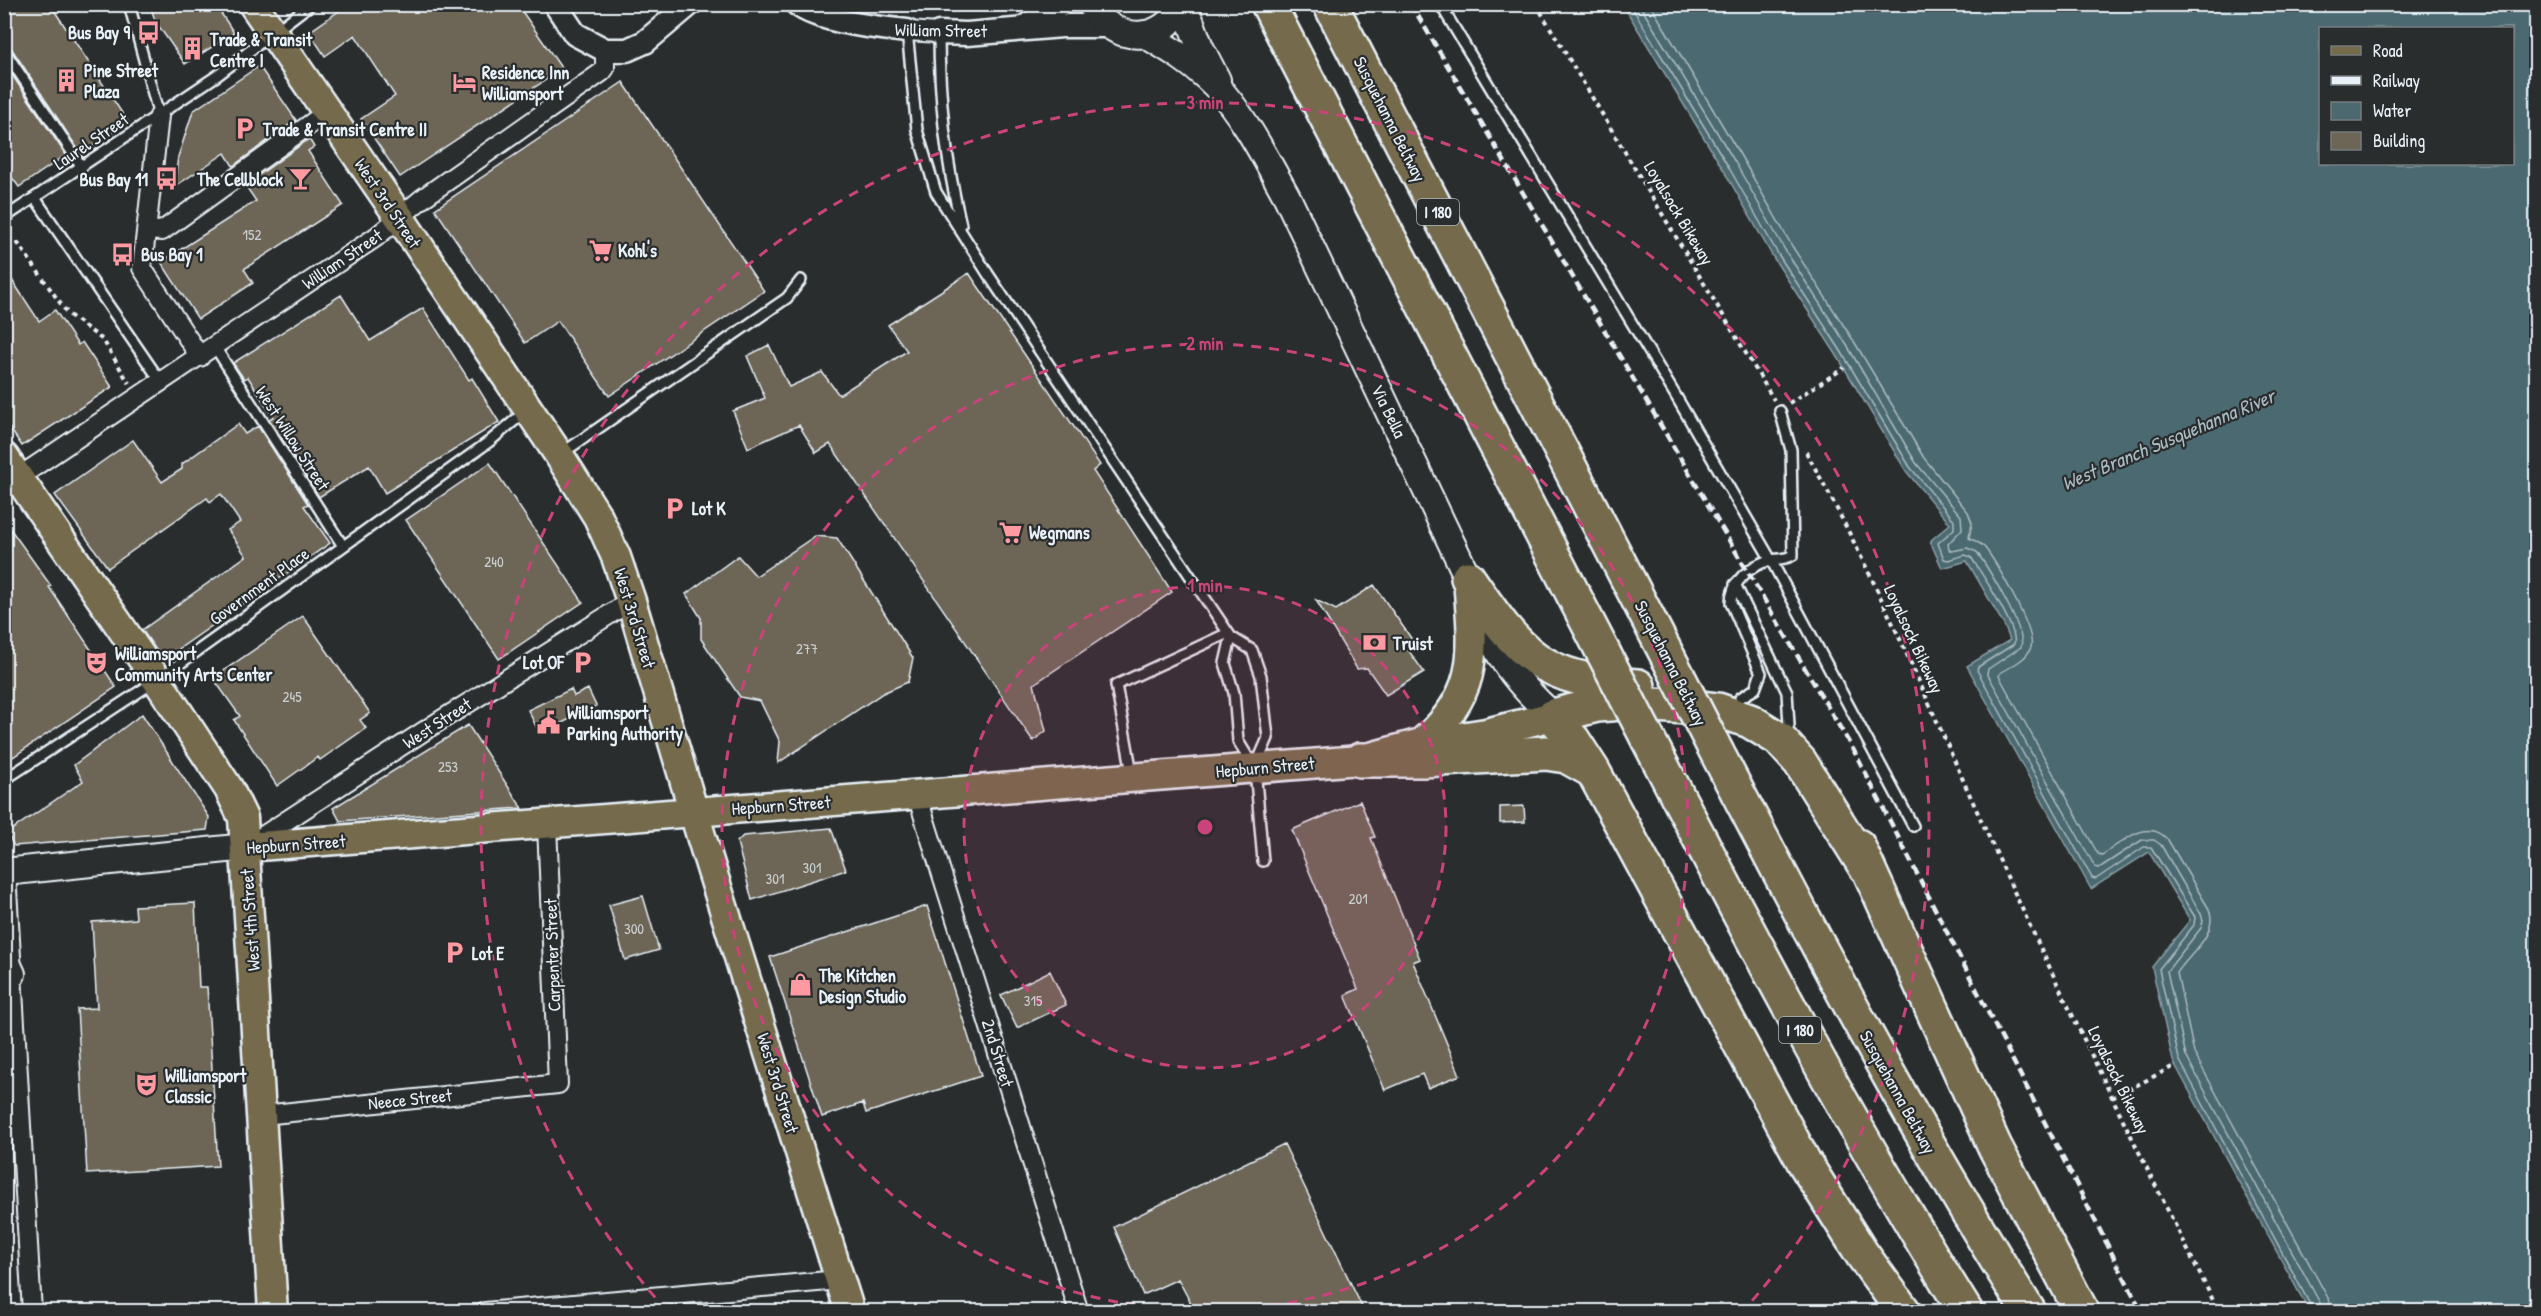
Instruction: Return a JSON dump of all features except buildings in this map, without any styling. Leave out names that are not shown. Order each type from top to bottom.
[{"type":"highway","name":"I 180","points":[[1268,4],[1771,976],[1824,1074],[1966,1311]]},
{"type":"highway","name":"Susquehanna Beltway","points":[[1330,4],[1819,950],[1926,1143],[2029,1311]]},
{"type":"highway","points":[[1468,578],[1497,620],[1518,645],[1538,661],[1561,673],[1594,682],[1703,690],[1740,698],[1758,705],[1789,725],[1815,750],[1833,780],[1865,866],[2014,1186],[2082,1311]]},
{"type":"highway","points":[[1865,866],[1800,762],[1779,739],[1750,721],[1718,710],[1622,703],[1597,705],[1553,716],[1573,740],[1593,771],[1804,1162],[1862,1254],[1904,1311]]},
{"type":"highway","points":[[1360,760],[1423,760],[1546,753],[1566,756],[1593,771]]},
{"type":"main road","name":"West 3rd Street","points":[[253,4],[400,218],[598,517],[616,557],[631,601],[696,812],[701,836],[850,1311]]},
{"type":"main road","points":[[1092,4],[1106,26],[1133,35],[1144,34],[1168,23],[1183,4]]},
{"type":"main road","name":"Via Bella","points":[[1183,4],[1200,47],[1229,102]]},
{"type":"main road","name":"Via Bella","points":[[1144,34],[1182,57],[1215,84],[1268,162],[1287,197],[1468,578],[1486,629],[1500,657],[1520,684],[1553,716]]},
{"type":"main road","name":"West 4th Street","points":[[9,474],[158,680],[229,789],[243,818],[263,1115],[273,1311]]},
{"type":"main road","points":[[1421,743],[1448,718],[1461,697],[1469,675],[1473,642],[1468,578]]},
{"type":"main road","name":"Hepburn Street","points":[[5,872],[246,847],[1360,760],[1421,743],[1494,732],[1553,716]]},
{"type":"street","points":[[555,4],[575,34],[604,50],[627,50],[645,42],[690,4]]},
{"type":"street","name":"William Street","points":[[797,4],[833,19],[863,26],[907,31],[968,34],[1062,26],[1106,26]]},
{"type":"street","name":"William Street","points":[[1016,30],[1037,21],[1060,4]]},
{"type":"street","name":"William Street","points":[[9,474],[208,352],[376,237],[423,198],[602,72],[604,50]]},
{"type":"street","points":[[147,230],[162,231],[327,112]]},
{"type":"street","points":[[159,116],[142,268],[208,352]]},
{"type":"street","name":"West Street","points":[[246,847],[438,722],[631,601]]},
{"type":"street","name":"2nd Street","points":[[917,795],[1079,1311]]},
{"type":"street","name":"Carpenter Street","points":[[547,825],[558,1084]]},
{"type":"street","points":[[5,872],[8,966],[32,1311]]},
{"type":"street","name":"Neece Street","points":[[263,1115],[558,1084]]},
{"type":"street","points":[[485,1311],[839,1280]]},
{"type":"lane","points":[[129,4],[159,116]]},
{"type":"lane","name":"Laurel Street","points":[[4,218],[218,75],[311,4]]},
{"type":"lane","points":[[1440,4],[1677,398],[1771,560],[1913,826]]},
{"type":"lane","points":[[907,31],[917,130],[936,192],[1229,635],[1252,650],[1261,676],[1268,738],[1255,768]]},
{"type":"lane","points":[[939,33],[941,104],[955,199],[961,225],[968,241]]},
{"type":"lane","points":[[4,51],[82,166]]},
{"type":"lane","points":[[35,198],[161,382]]},
{"type":"lane","points":[[559,455],[788,298],[801,280]]},
{"type":"lane","name":"West Willow Street","points":[[208,352],[343,546]]},
{"type":"lane","name":"Government Place","points":[[4,780],[158,680],[490,441],[527,410]]},
{"type":"lane","points":[[1740,698],[1755,689],[1761,674],[1731,603],[1731,592],[1735,584],[1748,572],[1771,560],[1785,560],[1793,555],[1791,450],[1780,411]]},
{"type":"lane","points":[[1735,584],[1787,692],[1789,725]]},
{"type":"lane","points":[[1133,778],[1116,685],[1229,635]]},
{"type":"lane","points":[[1229,635],[1225,663],[1234,693],[1238,741],[1255,768],[1263,861]]},
{"type":"path","name":"Loyalsock Bikeway","points":[[1536,4],[1780,411]]},
{"type":"path","points":[[18,242],[68,314],[103,340],[138,397]]},
{"type":"path","points":[[1780,411],[1785,405],[1844,368]]},
{"type":"path","name":"Loyalsock Bikeway","points":[[1801,444],[1834,502],[1865,565],[1993,847],[2112,1098],[2219,1311]]},
{"type":"path","points":[[2112,1098],[2176,1065]]},
{"type":"water","name":"West Branch Susquehanna River","points":[[1623,5],[2536,5],[2536,1311],[2309,1311],[2173,1061],[2152,967],[2190,920],[2149,852],[2091,889],[1967,666],[2010,640],[2004,625],[1967,561],[1942,568],[1930,541],[1950,524],[1906,471],[1836,354],[1773,257],[1723,169]]},
{"type":"railway","points":[[1411,4],[1854,751],[2142,1312]]},
{"type":"place","name":"Bus Bay 9","points":[[148,32]]},
{"type":"place","name":"Trade & Transit Centre I","points":[[192,49]]},
{"type":"place","name":"Pine Street Plaza","points":[[66,80]]},
{"type":"place","name":"Residence Inn Williamsport","points":[[464,82]]},
{"type":"place","name":"Trade & Transit Centre II","points":[[245,129]]},
{"type":"place","name":"Bus Bay 11","points":[[166,179]]},
{"type":"place","name":"The Cellblock","points":[[301,179]]},
{"type":"place","name":"Kohl's","points":[[600,250]]},
{"type":"place","name":"Bus Bay 1","points":[[123,254]]},
{"type":"place","name":"Lot K","points":[[674,508]]},
{"type":"place","name":"Wegmans","points":[[1011,532]]},
{"type":"place","name":"Truist","points":[[1375,643]]},
{"type":"place","name":"Lot OF","points":[[582,662]]},
{"type":"place","name":"Williamsport Community Arts Center","points":[[97,663]]},
{"type":"place","name":"Williamsport Parking Authority","points":[[549,722]]},
{"type":"place","name":"Lot E","points":[[454,953]]},
{"type":"place","name":"The Kitchen Design Studio","points":[[801,985]]},
{"type":"place","name":"Williamsport Classic","points":[[147,1085]]}]
